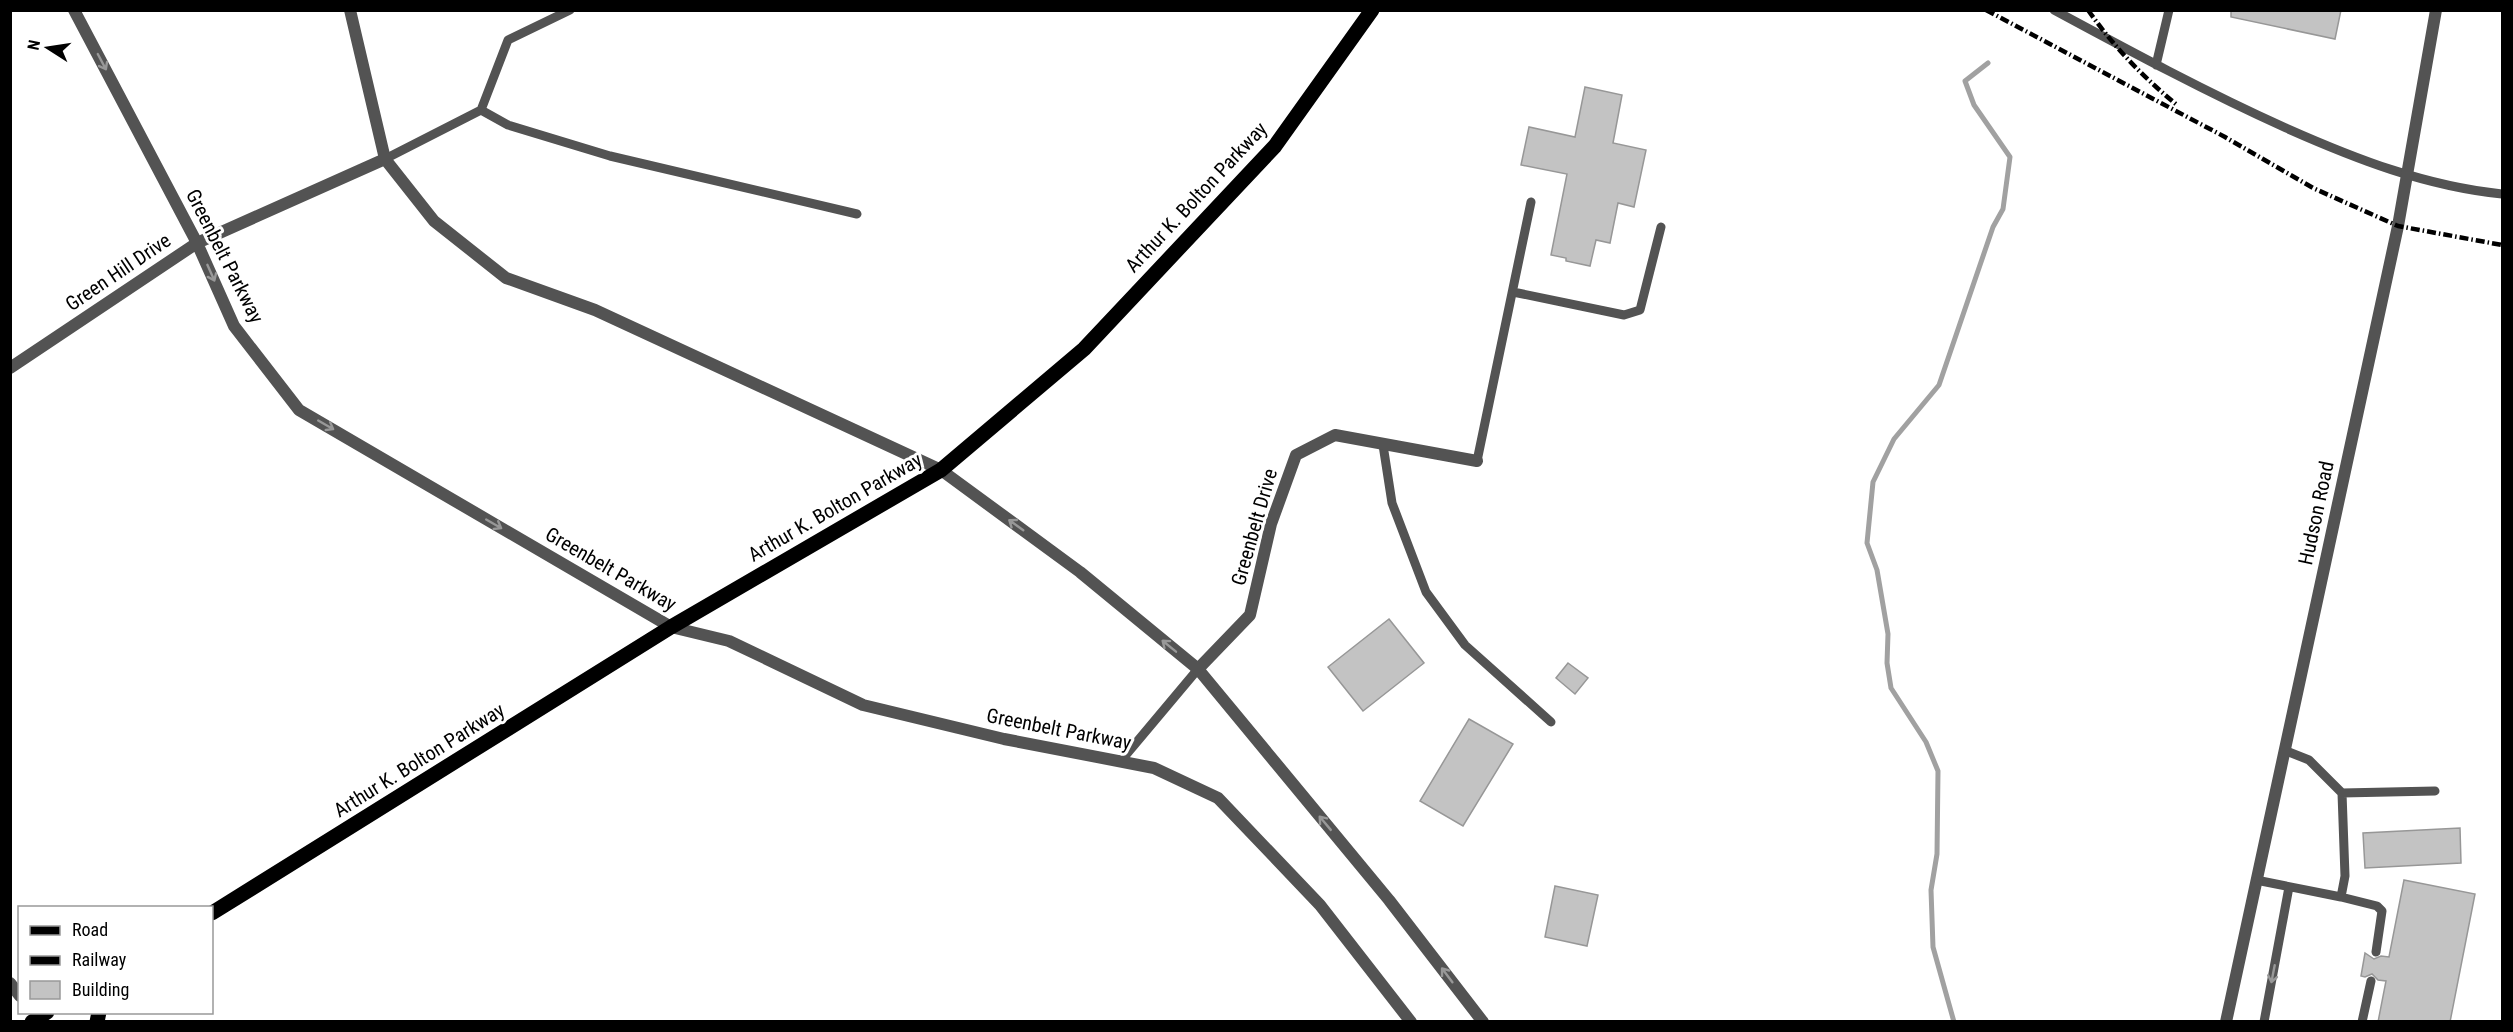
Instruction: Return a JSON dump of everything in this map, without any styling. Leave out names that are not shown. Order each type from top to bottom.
[{"type":"main road","name":"Arthur K. Bolton Parkway","points":[[213,912],[671,627],[941,470],[1084,349],[1275,146],[1372,10]]},
{"type":"street","name":"Greenbelt Parkway","points":[[75,10],[198,243],[234,326],[299,410],[671,627],[729,641],[863,705],[1004,739],[1154,768],[1218,798],[1320,904],[1411,1022]]},
{"type":"street","points":[[350,10],[385,159],[434,221],[506,278],[595,310],[941,470],[1080,572],[1198,669],[1389,900],[1483,1022]]},
{"type":"street","name":"Hudson Road","points":[[2226,1022],[2407,176],[2436,10]]},
{"type":"street","name":"Green Hill Drive","points":[[10,368],[198,243],[385,159]]},
{"type":"street","name":"Greenbelt Drive","points":[[1198,669],[1250,615],[1271,524],[1296,455],[1335,435],[1477,461]]},
{"type":"lane","points":[[385,159],[481,110],[508,40],[570,10]]},
{"type":"lane","points":[[2054,10],[2217,97],[2347,155],[2407,176],[2474,191],[2502,194]]},
{"type":"lane","points":[[2156,65],[2169,10]]},
{"type":"lane","points":[[481,110],[508,125],[610,156],[857,214]]},
{"type":"lane","points":[[1477,461],[1531,202]]},
{"type":"lane","points":[[1513,292],[1624,315],[1640,310],[1660,227]]},
{"type":"lane","points":[[1383,445],[1392,503],[1426,592],[1465,645],[1551,722]]},
{"type":"lane","points":[[1120,762],[1198,669]]},
{"type":"lane","points":[[2284,750],[2309,760],[2342,793],[2345,876],[2341,897]]},
{"type":"lane","points":[[2342,793],[2435,791]]},
{"type":"lane","points":[[2256,880],[2376,906],[2382,911],[2376,952]]},
{"type":"lane","points":[[2264,1022],[2289,887]]},
{"type":"lane","points":[[2362,1022],[2371,981]]},
{"type":"building","points":[[2231,10],[2341,10],[2335,39],[2231,17]]},
{"type":"building","points":[[1585,87],[1622,95],[1613,143],[1646,150],[1634,207],[1618,203],[1610,243],[1596,240],[1590,266],[1551,255],[1567,174],[1521,165],[1529,127],[1575,137]]},
{"type":"building","points":[[1389,619],[1424,663],[1363,711],[1328,667]]},
{"type":"building","points":[[1568,663],[1588,678],[1575,694],[1556,678]]},
{"type":"building","points":[[1469,719],[1513,744],[1463,826],[1420,801]]},
{"type":"building","points":[[2460,828],[2461,863],[2365,868],[2363,833]]},
{"type":"building","points":[[2404,880],[2475,894],[2450,1022],[2378,1022],[2386,981],[2378,980],[2372,974],[2361,976],[2365,953],[2374,959],[2381,956],[2389,957]]},
{"type":"building","points":[[1555,886],[1598,895],[1587,946],[1545,937]]},
{"type":"waterway","points":[[1954,1022],[1933,947],[1931,890],[1937,854],[1938,771],[1926,742],[1891,688],[1887,663],[1888,634],[1877,570],[1867,543],[1873,482],[1894,439],[1939,385],[1993,227],[2003,209],[2010,157],[1974,105],[1965,81],[1988,63]]},
{"type":"railway","points":[[1986,10],[2225,137],[2313,188],[2398,226],[2502,245]]},
{"type":"railway","points":[[2088,10],[2130,61],[2177,105]]}]
